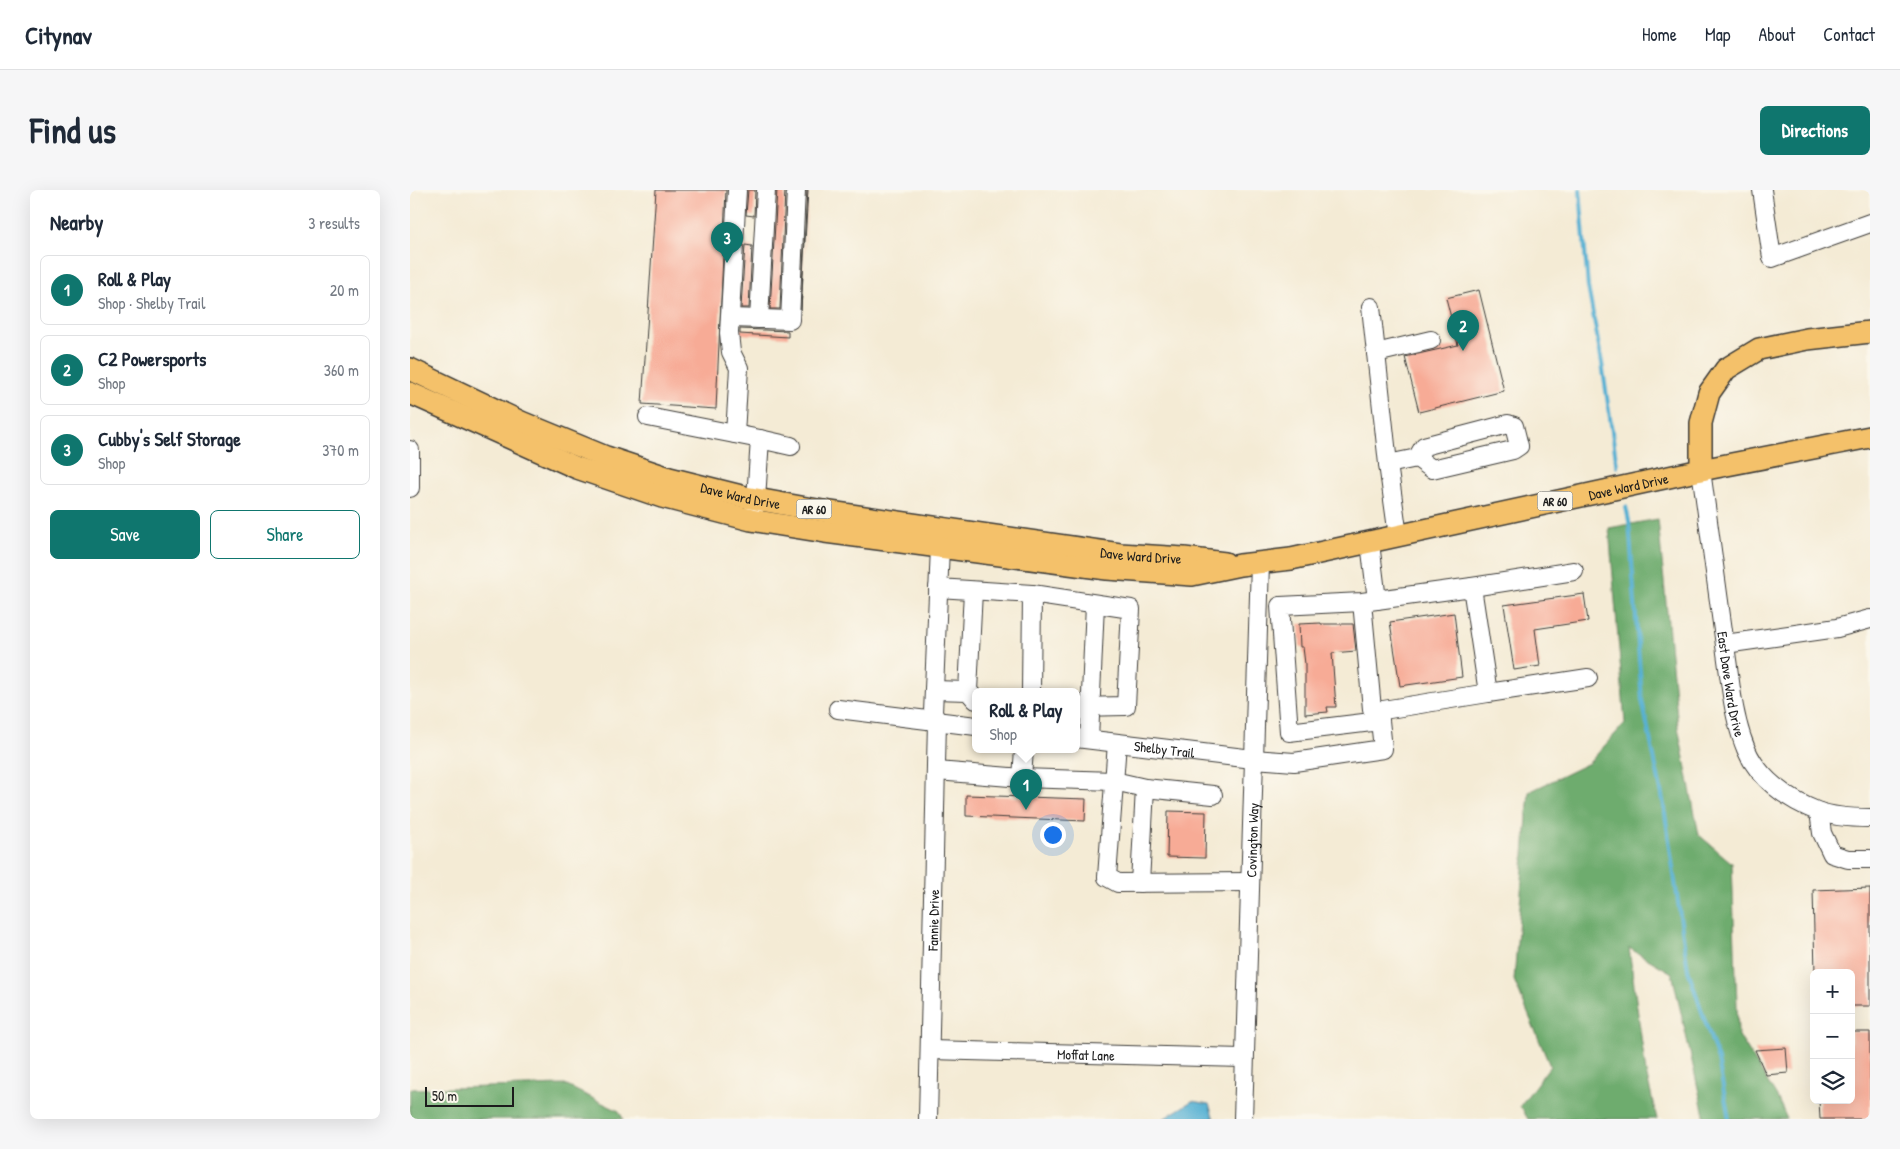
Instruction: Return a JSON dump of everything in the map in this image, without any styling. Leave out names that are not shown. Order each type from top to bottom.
[{"type":"main road","points":[[1700,470],[1701,423],[1709,393],[1726,369],[1759,349],[1807,339],[1870,332]]},
{"type":"main road","name":"Dave Ward Drive","points":[[410,369],[521,422],[606,457],[669,478],[756,499],[823,511],[1120,554],[1250,564]]},
{"type":"main road","name":"Dave Ward Drive","points":[[410,392],[577,468],[662,497],[751,520],[825,532],[1106,569],[1192,576],[1370,543],[1700,470],[1870,436]]},
{"type":"street","points":[[735,434],[739,368],[731,352],[729,333],[737,190]]},
{"type":"street","points":[[759,319],[766,190]]},
{"type":"street","points":[[730,318],[790,320],[796,190]]},
{"type":"street","points":[[1762,190],[1772,258],[1870,223]]},
{"type":"street","points":[[735,230],[764,232]]},
{"type":"street","points":[[1371,307],[1388,464],[1398,536]]},
{"type":"street","points":[[1376,352],[1431,340]]},
{"type":"street","points":[[648,417],[791,446]]},
{"type":"street","points":[[1388,464],[1417,458],[1432,469],[1513,450],[1518,446],[1514,426],[1508,424],[1424,446],[1417,458]]},
{"type":"street","points":[[751,520],[756,499],[760,439]]},
{"type":"street","points":[[410,450],[410,488]]},
{"type":"street","name":"East Dave Ward Drive","points":[[1700,470],[1724,644],[1736,716],[1746,750],[1767,780],[1796,802],[1819,812],[1870,818]]},
{"type":"street","points":[[1370,543],[1372,710],[1379,716]]},
{"type":"street","name":"Fannie Drive","points":[[928,1119],[937,771],[937,721],[933,713],[940,547]]},
{"type":"street","name":"Covington Way","points":[[1242,1119],[1253,759],[1250,564]]},
{"type":"street","points":[[1574,571],[1370,601],[1280,606],[1289,732],[1379,716],[1488,693],[1588,678]]},
{"type":"street","points":[[1472,587],[1488,693]]},
{"type":"street","points":[[938,588],[1032,594],[1131,609],[1126,706],[1083,707]]},
{"type":"street","points":[[972,688],[973,591]]},
{"type":"street","points":[[1031,688],[1032,594]]},
{"type":"street","points":[[1083,739],[1083,707],[1095,604]]},
{"type":"street","points":[[1724,644],[1838,628],[1870,619]]},
{"type":"street","points":[[934,690],[972,696]]},
{"type":"street","points":[[838,709],[972,725]]},
{"type":"street","name":"Shelby Trail","points":[[1083,739],[1294,762],[1383,749],[1379,716]]},
{"type":"street","points":[[1118,743],[1107,877],[1118,883],[1140,884],[1250,882]]},
{"type":"street","points":[[1022,778],[1024,753]]},
{"type":"street","points":[[937,771],[1022,778],[1114,781],[1145,788],[1213,795]]},
{"type":"street","points":[[1140,884],[1145,788]]},
{"type":"street","points":[[1819,812],[1822,833],[1832,854],[1848,859],[1870,859]]},
{"type":"street","name":"Moffat Lane","points":[[930,1050],[1243,1058]]},
{"type":"green space","points":[[1658,519],[1678,727],[1699,835],[1732,863],[1738,1034],[1777,1097],[1787,1119],[1705,1119],[1672,973],[1629,948],[1646,1073],[1657,1119],[1528,1119],[1520,1106],[1550,1066],[1514,980],[1529,792],[1589,763],[1625,723],[1609,528]]},
{"type":"green space","points":[[565,1085],[619,1111],[623,1119],[410,1119],[410,1089]]},
{"type":"water","points":[[1192,1101],[1209,1104],[1214,1119],[1163,1119]]},
{"type":"building","points":[[656,190],[726,190],[716,409],[642,404]]},
{"type":"building","points":[[748,190],[755,190],[754,216],[746,215]]},
{"type":"building","points":[[777,190],[785,190],[780,309],[770,309]]},
{"type":"building","points":[[807,190],[808,190],[801,310]]},
{"type":"building","points":[[745,245],[752,246],[749,308],[741,308]]},
{"type":"building","points":[[1479,290],[1504,391],[1419,412],[1405,357],[1458,345],[1446,298]]},
{"type":"building","points":[[740,329],[788,331],[788,337],[740,334]]},
{"type":"building","points":[[1584,594],[1588,621],[1535,629],[1540,666],[1514,670],[1504,605]]},
{"type":"building","points":[[1454,613],[1462,677],[1400,686],[1390,622]]},
{"type":"building","points":[[1299,624],[1353,624],[1356,651],[1332,653],[1336,707],[1327,707],[1328,712],[1305,714],[1305,664],[1303,647],[1300,647]]},
{"type":"building","points":[[966,795],[1086,799],[1085,821],[966,816]]},
{"type":"building","points":[[1168,811],[1206,812],[1205,858],[1167,857]]},
{"type":"building","points":[[1870,888],[1870,1006],[1855,1006],[1855,969],[1815,969],[1813,890]]},
{"type":"building","points":[[1855,1032],[1870,1032],[1870,1119],[1820,1119],[1819,1104],[1855,1104]]},
{"type":"building","points":[[1786,1048],[1788,1073],[1766,1075],[1755,1050]]},
{"type":"waterway","points":[[1580,190],[1588,287],[1602,363],[1617,466]]},
{"type":"waterway","points":[[1626,507],[1629,521],[1642,700],[1663,800],[1688,970],[1718,1060],[1729,1119]]},
{"type":"place","name":"Cubby's Self Storage","points":[[727,263]]},
{"type":"place","name":"C2 Powersports","points":[[1463,351]]},
{"type":"place","name":"Roll & Play","points":[[1026,810]]}]
